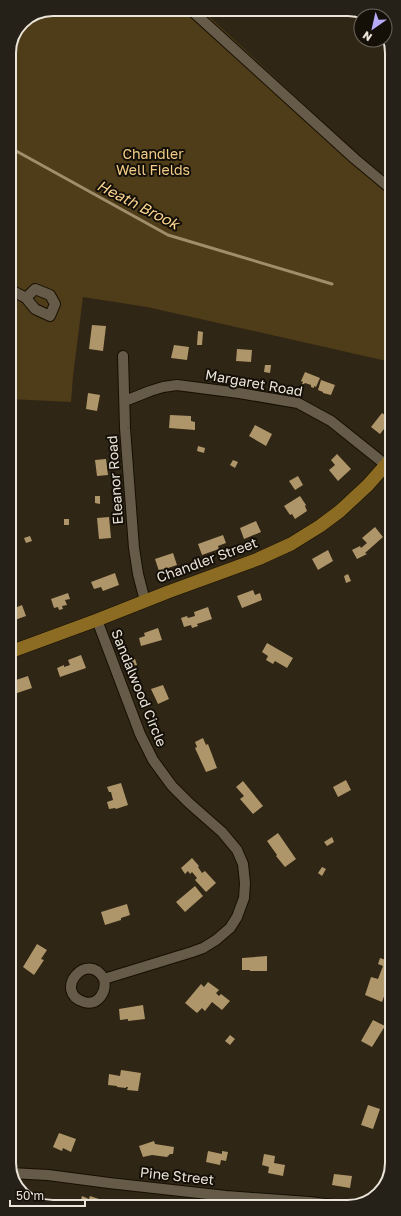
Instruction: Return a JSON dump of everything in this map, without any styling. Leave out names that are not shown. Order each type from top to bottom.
[{"type":"main road","name":"Chandler Street","points":[[16,650],[258,559],[291,544],[320,526],[340,511],[368,485],[385,466]]},
{"type":"street","points":[[198,16],[355,160],[385,184]]},
{"type":"street","points":[[16,293],[26,298]]},
{"type":"street","name":"Eleanor Road","points":[[123,356],[126,436],[134,548],[144,601]]},
{"type":"street","name":"Margaret Road","points":[[125,401],[163,387],[177,385],[239,393],[298,403],[331,421],[385,459]]},
{"type":"street","name":"Sandalwood Circle","points":[[97,620],[140,734],[153,760],[172,786],[222,832],[237,850],[243,864],[245,883],[244,898],[238,916],[230,928],[216,940],[203,948],[192,952],[104,979]]},
{"type":"street","name":"Pine Street","points":[[17,1173],[48,1175],[109,1184],[226,1196],[281,1200]]},
{"type":"green space","name":"Chandler Well Fields","points":[[53,16],[209,16],[376,171],[385,175],[385,361],[147,307],[83,297],[71,402],[16,399],[16,53],[19,39],[22,32],[32,22]]},
{"type":"building","points":[[92,325],[106,326],[103,351],[89,349]]},
{"type":"building","points":[[198,331],[203,332],[202,345],[197,345]]},
{"type":"building","points":[[174,345],[189,347],[187,360],[171,358]]},
{"type":"building","points":[[237,349],[252,350],[251,362],[236,361]]},
{"type":"building","points":[[265,365],[271,365],[270,373],[264,372]]},
{"type":"building","points":[[305,372],[320,378],[316,387],[311,387],[311,385],[305,383],[302,384],[303,382],[301,381]]},
{"type":"building","points":[[321,380],[335,385],[331,395],[318,390]]},
{"type":"building","points":[[88,393],[100,395],[97,411],[86,409]]},
{"type":"building","points":[[382,413],[385,415],[385,428],[380,434],[371,427]]},
{"type":"building","points":[[170,415],[191,416],[191,421],[195,422],[195,430],[169,428]]},
{"type":"building","points":[[255,425],[272,434],[266,446],[249,436]]},
{"type":"building","points":[[198,446],[205,448],[204,453],[197,451]]},
{"type":"building","points":[[337,454],[351,469],[338,481],[329,470],[335,465],[331,460]]},
{"type":"building","points":[[106,459],[108,475],[97,476],[95,460]]},
{"type":"building","points":[[233,460],[238,462],[235,468],[230,465]]},
{"type":"building","points":[[298,476],[303,485],[295,490],[289,481]]},
{"type":"building","points":[[95,496],[100,496],[100,504],[95,503]]},
{"type":"building","points":[[300,496],[306,505],[307,511],[295,519],[292,514],[290,515],[284,506]]},
{"type":"building","points":[[109,517],[111,538],[99,539],[97,518]]},
{"type":"building","points":[[64,519],[69,519],[69,525],[64,525]]},
{"type":"building","points":[[256,521],[261,532],[244,539],[240,528]]},
{"type":"building","points":[[375,527],[383,537],[365,553],[367,554],[357,559],[352,550],[360,546],[361,548],[367,543],[362,538]]},
{"type":"building","points":[[223,535],[226,543],[218,546],[219,549],[202,555],[198,544]]},
{"type":"building","points":[[30,536],[32,541],[26,543],[24,538]]},
{"type":"building","points":[[328,550],[333,561],[318,570],[312,559]]},
{"type":"building","points":[[173,553],[177,565],[159,571],[155,559]]},
{"type":"building","points":[[115,573],[119,585],[103,591],[101,587],[94,589],[91,582]]},
{"type":"building","points":[[348,574],[351,581],[346,583],[344,576]]},
{"type":"building","points":[[253,590],[255,595],[260,593],[262,600],[242,608],[237,596]]},
{"type":"building","points":[[68,593],[70,599],[65,600],[67,605],[62,606],[63,609],[59,610],[58,607],[54,608],[51,599]]},
{"type":"building","points":[[22,605],[26,616],[16,620],[16,608]]},
{"type":"building","points":[[208,607],[212,619],[197,624],[198,626],[192,628],[191,625],[184,627],[181,618],[195,616],[194,612]]},
{"type":"building","points":[[158,628],[162,640],[141,646],[139,638],[145,636],[144,633]]},
{"type":"building","points":[[267,643],[293,658],[287,668],[275,661],[273,664],[266,660],[268,656],[262,652]]},
{"type":"building","points":[[81,655],[86,668],[60,677],[57,668],[64,665],[64,667],[70,665],[68,660]]},
{"type":"building","points":[[135,659],[137,665],[130,666],[129,660]]},
{"type":"building","points":[[28,676],[32,688],[17,693],[16,680]]},
{"type":"building","points":[[163,685],[169,699],[158,704],[151,689]]},
{"type":"building","points":[[203,738],[206,745],[208,744],[217,768],[206,772],[195,748],[197,747],[195,742]]},
{"type":"building","points":[[346,780],[351,790],[338,797],[333,787]]},
{"type":"building","points":[[243,781],[263,806],[253,814],[240,799],[244,796],[236,787]]},
{"type":"building","points":[[121,783],[128,805],[116,809],[109,809],[107,802],[113,800],[111,792],[109,792],[107,787]]},
{"type":"building","points":[[278,833],[296,859],[285,867],[267,841]]},
{"type":"building","points":[[332,837],[334,842],[327,846],[324,842]]},
{"type":"building","points":[[192,858],[199,866],[198,867],[202,873],[205,871],[216,883],[206,892],[195,880],[197,878],[192,872],[190,874],[188,871],[185,874],[181,868]]},
{"type":"building","points":[[322,867],[326,869],[322,876],[318,873]]},
{"type":"building","points":[[195,886],[203,896],[185,912],[176,902]]},
{"type":"building","points":[[127,904],[130,915],[121,918],[121,920],[105,925],[101,912]]},
{"type":"building","points":[[37,944],[47,950],[41,959],[44,960],[34,975],[23,967]]},
{"type":"building","points":[[267,956],[267,971],[242,970],[242,958]]},
{"type":"building","points":[[380,958],[385,960],[385,994],[382,1002],[365,995],[371,977],[378,979],[383,966],[378,964]]},
{"type":"building","points":[[208,982],[219,990],[216,993],[219,996],[221,994],[230,1001],[222,1010],[212,1002],[205,1011],[202,1008],[197,1013],[185,1003],[201,984],[204,987]]},
{"type":"building","points":[[143,1005],[145,1019],[128,1021],[128,1019],[120,1020],[119,1009]]},
{"type":"building","points":[[373,1020],[385,1026],[372,1047],[361,1041]]},
{"type":"building","points":[[230,1035],[235,1039],[230,1045],[225,1041]]},
{"type":"building","points":[[121,1070],[141,1073],[138,1091],[127,1090],[128,1087],[108,1085],[109,1074],[120,1076]]},
{"type":"building","points":[[368,1105],[380,1109],[373,1129],[361,1125]]},
{"type":"building","points":[[59,1133],[76,1139],[71,1152],[63,1148],[62,1151],[53,1147]]},
{"type":"building","points":[[154,1141],[155,1144],[174,1147],[173,1154],[170,1154],[167,1157],[152,1155],[143,1157],[139,1146]]},
{"type":"building","points":[[208,1151],[222,1154],[222,1151],[228,1152],[226,1161],[221,1160],[220,1165],[206,1162]]},
{"type":"building","points":[[264,1154],[275,1156],[274,1163],[285,1165],[283,1176],[268,1173],[269,1167],[262,1165]]},
{"type":"building","points":[[334,1174],[352,1176],[350,1188],[332,1185]]},
{"type":"building","points":[[82,1196],[89,1199],[90,1196],[102,1200],[81,1200]]},
{"type":"waterway","name":"Heath Brook","points":[[16,151],[168,235],[332,284]]}]
